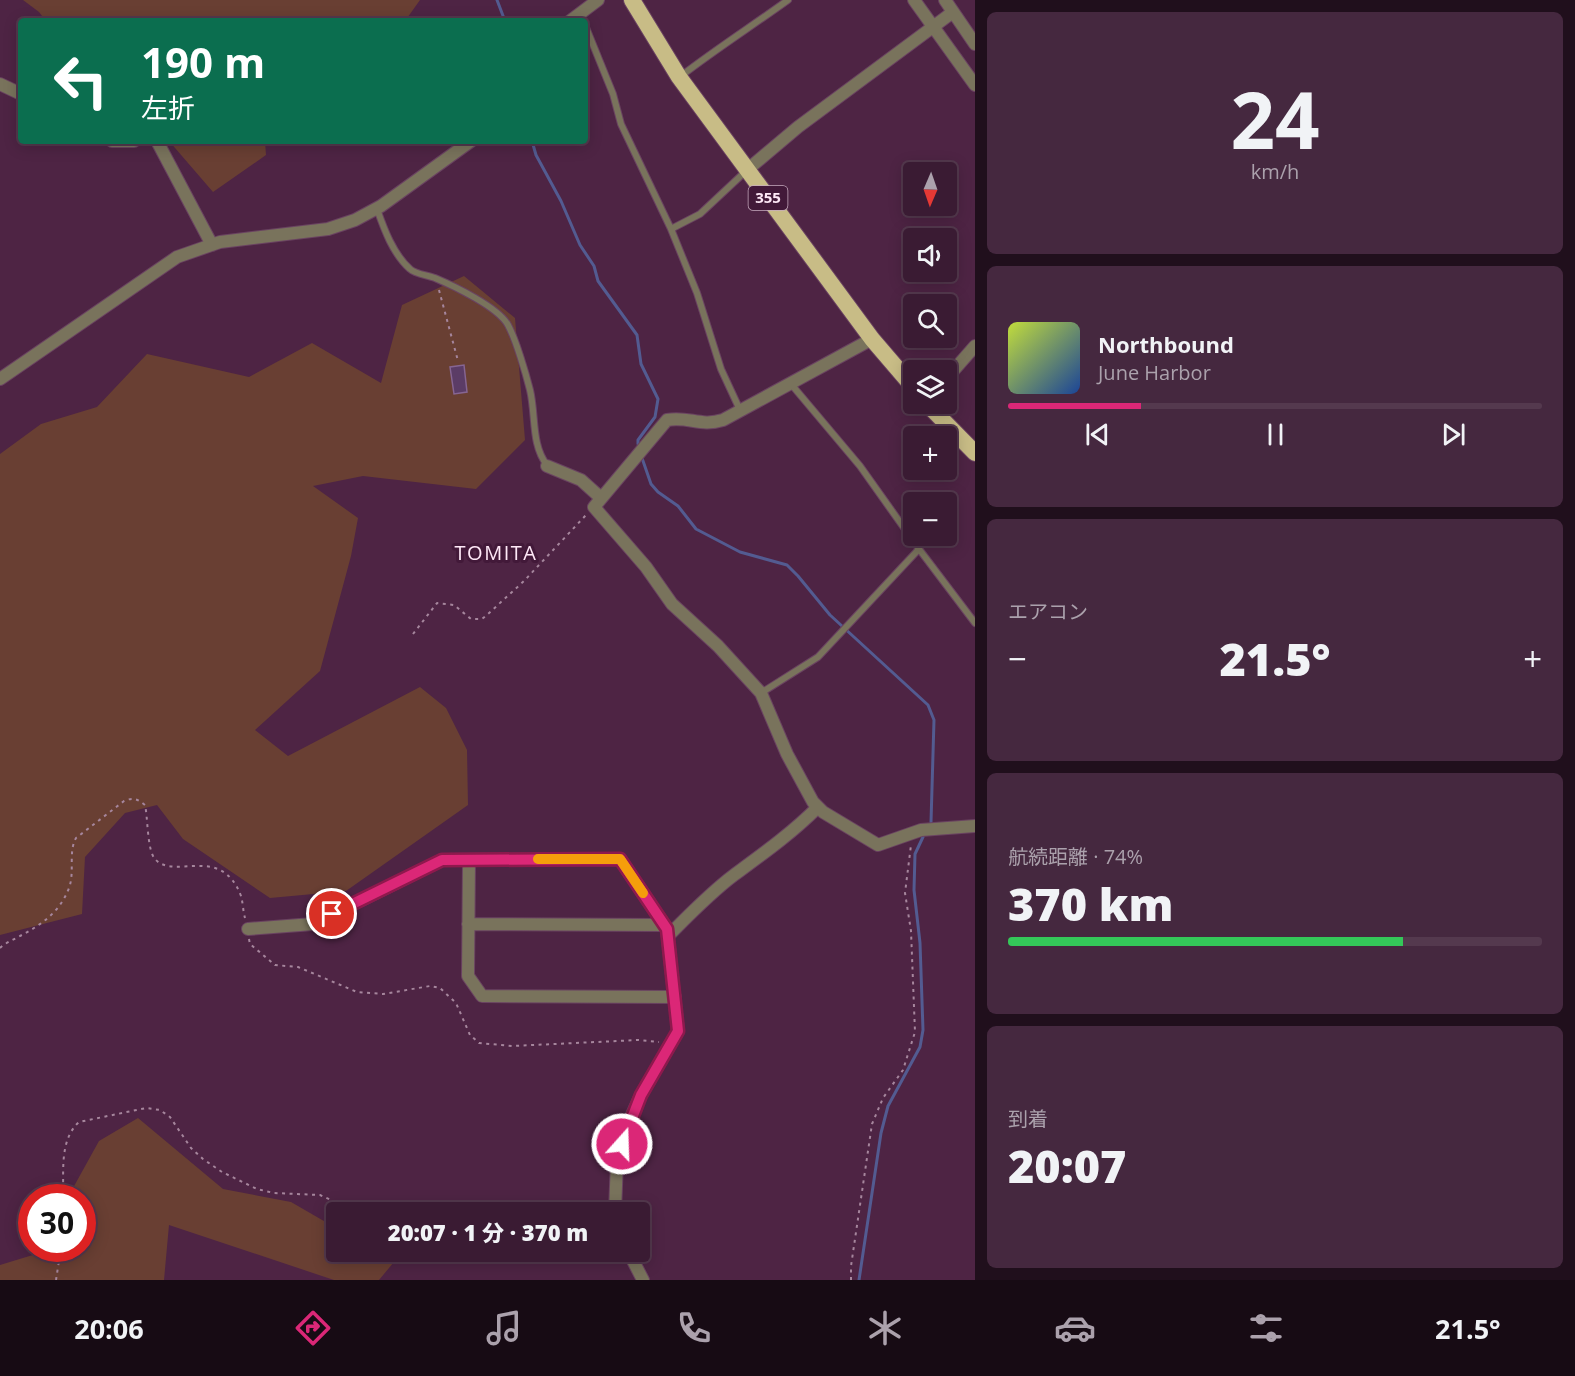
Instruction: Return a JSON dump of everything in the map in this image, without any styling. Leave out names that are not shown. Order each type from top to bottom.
[{"type":"highway","name":"355","points":[[637,2],[679,77],[872,339],[903,375]]},
{"type":"highway","points":[[937,414],[975,453]]},
{"type":"street","points":[[581,18],[598,0]]},
{"type":"street","points":[[914,0],[975,85]]},
{"type":"street","points":[[945,0],[975,44]]},
{"type":"street","points":[[747,170],[798,127],[953,12]]},
{"type":"street","points":[[0,84],[18,93]]},
{"type":"street","points":[[159,144],[212,245]]},
{"type":"street","points":[[0,379],[177,257],[212,245],[328,229],[355,220],[377,209],[467,144]]},
{"type":"street","points":[[597,502],[667,420],[680,418],[709,424],[740,410],[872,339]]},
{"type":"street","points":[[957,366],[975,346]]},
{"type":"street","points":[[547,466],[581,480],[672,604],[718,646],[760,693],[787,754],[818,807],[850,830],[878,845],[921,830],[975,826]]},
{"type":"street","points":[[468,924],[667,930],[734,875],[770,850],[818,807]]},
{"type":"street","points":[[248,929],[313,924],[442,860],[620,859],[667,930],[678,1031],[641,1095],[626,1128],[617,1160],[615,1202]]},
{"type":"street","points":[[469,860],[468,976],[482,996],[675,997]]},
{"type":"street","points":[[634,1262],[643,1280]]},
{"type":"lane","points":[[679,77],[727,40],[788,0]]},
{"type":"lane","points":[[588,40],[613,94],[621,124],[671,229],[707,319],[721,369],[740,410]]},
{"type":"lane","points":[[671,229],[700,214],[747,170]]},
{"type":"lane","points":[[377,209],[395,250],[411,271],[436,278],[471,296],[496,312],[507,324],[530,390],[537,445],[547,466]]},
{"type":"lane","points":[[791,383],[860,466],[975,623]]},
{"type":"lane","points":[[760,693],[818,657],[919,549]]},
{"type":"path","points":[[436,278],[458,361]]},
{"type":"path","points":[[412,634],[437,603],[454,605],[471,619],[482,619],[524,580],[597,502]]},
{"type":"path","points":[[0,948],[44,923],[58,908],[69,889],[73,872],[73,843],[76,838],[124,801],[131,798],[139,799],[145,805],[151,853],[155,860],[171,866],[216,867],[227,875],[242,897],[250,945],[275,965],[298,967],[357,992],[384,994],[430,986],[440,988],[456,1003],[470,1035],[479,1043],[512,1046],[638,1040],[672,1044]]},
{"type":"path","points":[[851,1280],[851,1266],[872,1124],[883,1098],[903,1070],[915,1032],[911,932],[904,893],[911,833]]},
{"type":"path","points":[[63,1184],[65,1144],[73,1128],[79,1122],[146,1108],[160,1110],[170,1118],[191,1148],[203,1160],[256,1189],[274,1193],[320,1195],[337,1202]]},
{"type":"path","points":[[56,1280],[58,1262]]},
{"type":"shaded area","points":[[23,0],[420,0],[407,18],[44,18]]},
{"type":"shaded area","points":[[172,144],[265,144],[266,155],[213,192]]},
{"type":"shaded area","points":[[464,276],[515,318],[525,440],[476,489],[363,476],[313,486],[358,518],[351,556],[320,671],[255,730],[288,756],[420,687],[446,708],[467,750],[468,805],[346,891],[270,898],[183,839],[157,805],[125,813],[85,857],[82,914],[0,935],[0,454],[41,424],[97,407],[147,354],[249,377],[312,343],[381,383],[402,305]]},
{"type":"shaded area","points":[[138,1118],[223,1189],[291,1202],[326,1222],[326,1262],[394,1262],[379,1280],[334,1280],[169,1225],[164,1280],[0,1280],[0,1265],[18,1260],[18,1262],[96,1262],[96,1184],[75,1184],[99,1141]]},
{"type":"building","points":[[464,365],[467,392],[454,394],[450,367]]},
{"type":"waterway","points":[[497,0],[504,18]]},
{"type":"waterway","points":[[533,144],[536,155],[561,201],[580,245],[594,266],[598,281],[637,335],[641,364],[658,399],[655,417],[638,440],[638,444]]},
{"type":"waterway","points":[[642,458],[651,484],[678,506],[696,529],[740,552],[787,565],[830,615],[928,705],[934,720],[931,822]]},
{"type":"waterway","points":[[859,1280],[881,1133],[888,1106],[920,1047],[923,1030],[920,943],[914,890],[915,854],[923,837]]},
{"type":"slow traffic","points":[[538,859],[620,859],[643,893]]},
{"type":"district","name":"TOMITA","points":[[496,553]]},
{"type":"route","points":[[332,914],[442,860],[620,859],[667,929],[678,1031],[641,1095],[626,1128],[622,1144]]}]
